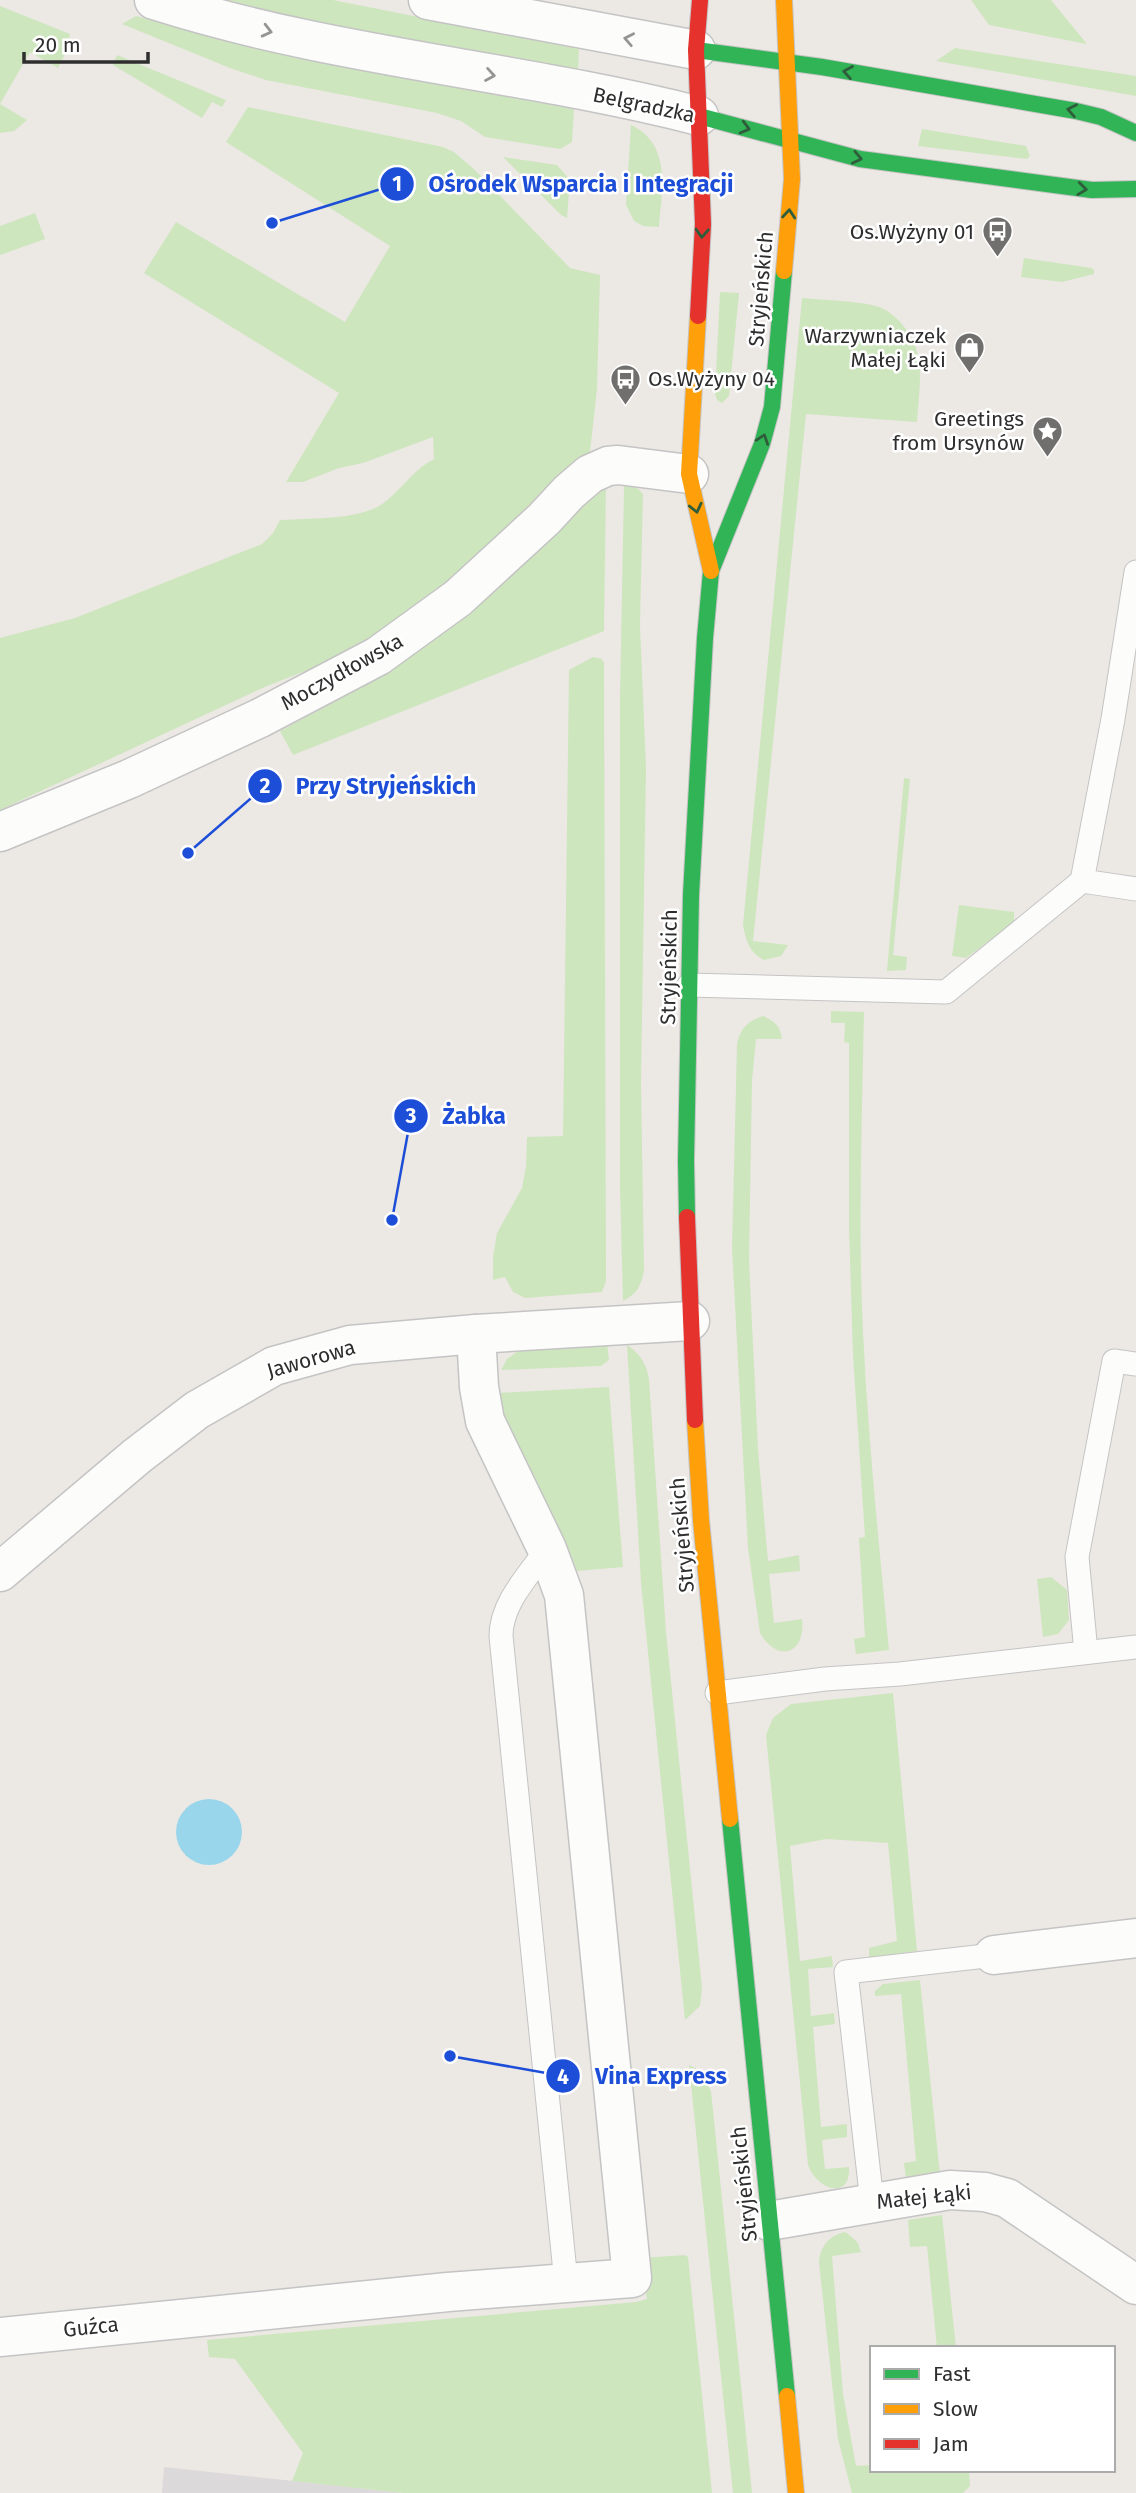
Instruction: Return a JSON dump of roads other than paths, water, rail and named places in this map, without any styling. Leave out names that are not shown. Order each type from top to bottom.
[{"type":"street","name":"Belgradzka","points":[[154,0],[232,23],[323,44],[699,116],[860,159],[1092,190],[1136,189]]},
{"type":"street","points":[[428,0],[696,50],[1076,111],[1101,117],[1136,133]]},
{"type":"street","name":"Stryjeńskich","points":[[700,0],[696,50],[703,224],[689,474],[710,571],[696,774],[689,985],[686,1161],[690,1321],[701,1520],[796,2493]]},
{"type":"street","name":"Stryjeńskich","points":[[710,571],[762,444],[772,407],[792,179],[784,0]]},
{"type":"street","name":"Moczydłowska","points":[[0,832],[130,779],[224,735],[378,656],[458,598],[590,474],[608,466],[618,465],[689,474]]},
{"type":"street","name":"Jaworowa","points":[[0,1572],[137,1456],[197,1410],[263,1370],[350,1345],[476,1334],[690,1321]]},
{"type":"street","points":[[476,1334],[479,1387],[485,1421],[547,1549]]},
{"type":"street","name":"Guźca","points":[[0,2337],[182,2317],[632,2278],[564,1595],[547,1549]]},
{"type":"street","points":[[994,1955],[1136,1938]]},
{"type":"street","name":"Małej Łąki","points":[[769,2221],[872,2202],[964,2190],[1007,2198],[1136,2286]]},
{"type":"lane","points":[[689,985],[946,992],[1082,881],[1113,719],[1136,572]]},
{"type":"lane","points":[[1082,881],[1136,889]]},
{"type":"lane","points":[[1086,1653],[1077,1557],[1114,1361],[1136,1364]]},
{"type":"lane","points":[[547,1549],[506,1608],[500,1636],[566,2282]]},
{"type":"lane","points":[[718,1693],[825,1679],[900,1674],[1136,1647]]},
{"type":"lane","points":[[872,2202],[846,1972],[994,1955]]},
{"type":"water","points":[[209,1799],[222,1802],[232,1809],[239,1819],[242,1832],[239,1845],[232,1855],[222,1862],[209,1865],[196,1862],[186,1855],[179,1845],[176,1832],[179,1819],[186,1809],[196,1802]]},
{"type":"place","name":"Ośrodek Wsparcia i Integracji","points":[[272,223]]},
{"type":"place","name":"Os.Wyżyny 01","points":[[997,259]]},
{"type":"place","name":"Warzywniaczek Małej Łąki","points":[[969,375]]},
{"type":"place","name":"Os.Wyżyny 04","points":[[625,406]]},
{"type":"place","name":"Greetings from Ursynów","points":[[1047,458]]},
{"type":"place","name":"Przy Stryjeńskich","points":[[188,853]]},
{"type":"place","name":"Żabka","points":[[392,1220]]},
{"type":"place","name":"Vina Express","points":[[450,2056]]}]
